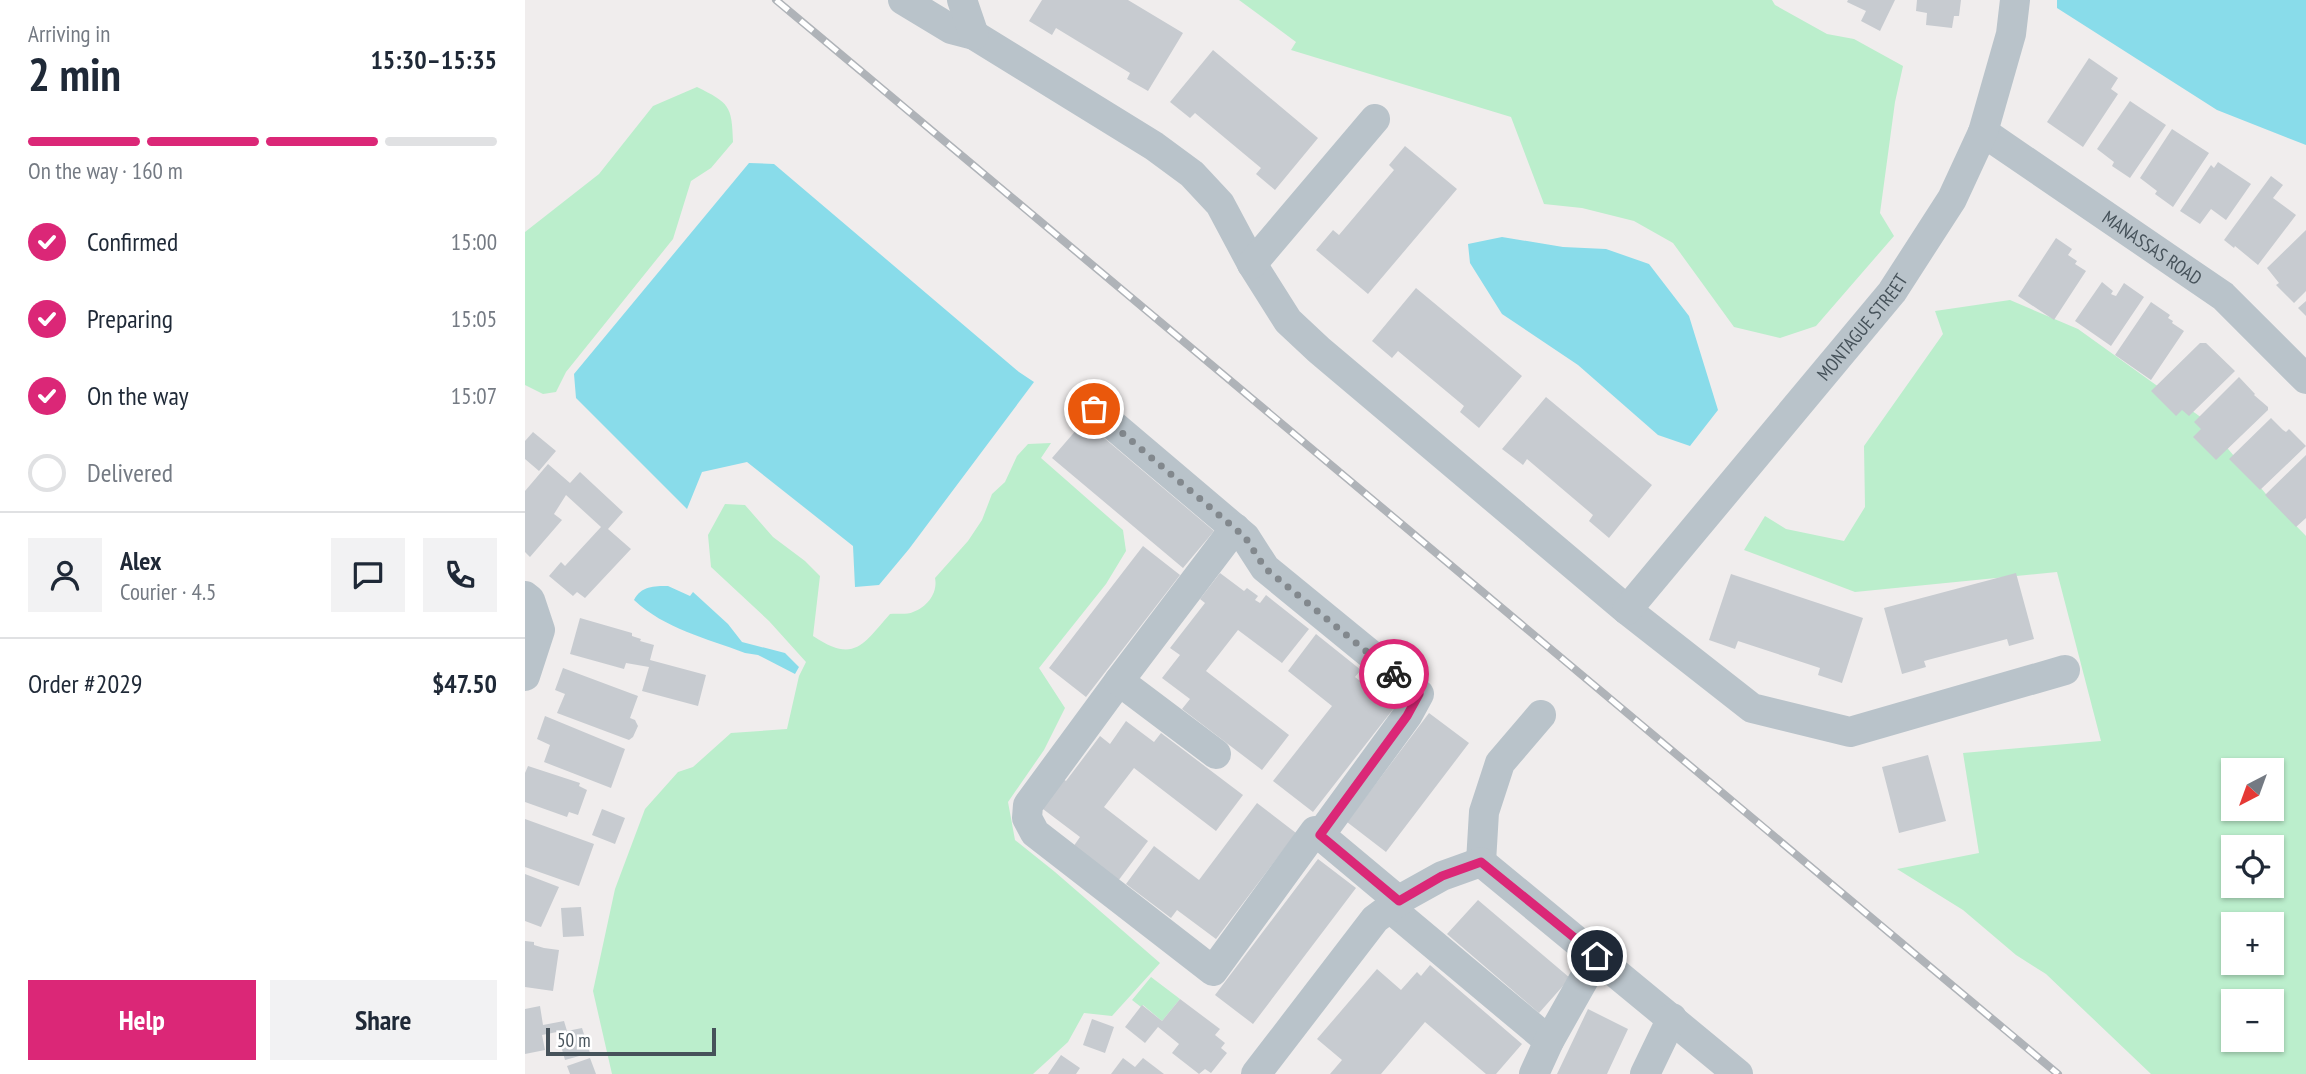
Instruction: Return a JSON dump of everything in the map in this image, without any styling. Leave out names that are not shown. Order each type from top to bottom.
[{"type":"street","points":[[903,0],[951,29],[974,35],[1154,146],[1192,174],[1220,204],[1252,264],[1288,321],[1627,610],[1752,708],[1850,732],[2065,670]]},
{"type":"street","points":[[962,0],[974,35]]},
{"type":"street","name":"MONTAGUE STREET","points":[[1627,610],[1892,292],[1952,199],[1983,132],[2011,34],[2015,0]]},
{"type":"street","points":[[1252,264],[1375,119]]},
{"type":"street","name":"MANASSAS ROAD","points":[[1983,132],[2223,296],[2306,379]]},
{"type":"street","points":[[1094,409],[1245,537],[1265,568],[1419,694],[1407,716],[1320,835]]},
{"type":"street","points":[[1235,528],[1028,805],[1027,818],[1035,833],[1213,971],[1315,831],[1549,1041]]},
{"type":"street","points":[[525,596],[530,600],[540,630],[525,676]]},
{"type":"street","points":[[1119,681],[1216,754]]},
{"type":"street","points":[[1481,862],[1484,812],[1500,764],[1541,715]]},
{"type":"street","points":[[1263,1071],[1375,919],[1442,876],[1481,862]]},
{"type":"street","points":[[1481,862],[1738,1074]]},
{"type":"street","points":[[1534,1074],[1549,1041],[1597,956]]},
{"type":"street","points":[[1645,1074],[1672,1018]]},
{"type":"green space","points":[[1239,0],[1772,0],[1775,5],[1827,34],[1854,39],[1903,66],[1895,102],[1880,213],[1894,236],[1816,326],[1780,338],[1734,327],[1673,243],[1634,221],[1582,208],[1544,204],[1511,117],[1291,50],[1296,42]]},
{"type":"green space","points":[[697,87],[716,97],[727,107],[733,142],[711,168],[691,181],[673,239],[566,372],[556,392],[543,394],[525,385],[525,232],[599,174],[653,106]]},
{"type":"green space","points":[[2010,300],[2078,329],[2202,418],[2271,500],[2306,536],[2306,1074],[2151,1074],[2046,974],[2016,955],[1963,910],[1897,869],[1979,853],[1963,753],[2101,741],[2057,572],[1855,592],[1744,550],[1765,516],[1786,529],[1844,541],[1865,507],[1864,446],[1943,334],[1935,311]]},
{"type":"green space","points":[[1051,443],[1041,458],[1123,530],[1126,551],[1106,584],[1039,668],[1065,708],[1044,750],[1008,802],[1015,840],[1160,963],[1112,1016],[1084,1013],[1068,1042],[1033,1074],[612,1074],[593,991],[615,889],[645,809],[678,772],[693,767],[731,733],[787,729],[799,676],[806,662],[769,621],[711,567],[708,535],[725,504],[745,505],[773,537],[820,576],[813,636],[839,649],[849,649],[865,642],[890,614],[911,613],[927,603],[935,589],[935,578],[968,541],[982,520],[992,494],[1005,482],[1017,456],[1028,444]]},
{"type":"green space","points":[[1151,977],[1180,999],[1162,1021],[1143,1005],[1141,1007],[1132,1000]]},
{"type":"water","points":[[2057,0],[2306,0],[2306,145],[2217,110],[2057,8]]},
{"type":"water","points":[[749,163],[774,164],[1034,382],[879,585],[855,587],[853,546],[747,462],[702,472],[687,509],[576,398],[574,374]]},
{"type":"water","points":[[1502,237],[1563,247],[1606,249],[1649,264],[1689,316],[1718,410],[1690,446],[1658,435],[1578,365],[1502,314],[1470,263],[1468,244]]},
{"type":"water","points":[[668,586],[690,596],[693,592],[728,624],[742,642],[785,653],[799,667],[795,674],[758,655],[745,653],[672,626],[634,600],[644,589]]},
{"type":"building","points":[[1042,0],[1128,0],[1183,33],[1148,91],[1127,79],[1130,73],[1056,28],[1052,35],[1029,21]]},
{"type":"building","points":[[1895,0],[1880,31],[1861,21],[1866,11],[1847,2]]},
{"type":"building","points":[[1917,0],[1961,0],[1959,16],[1954,16],[1952,28],[1926,25],[1927,13],[1916,11]]},
{"type":"building","points":[[1213,50],[1318,138],[1275,190],[1256,174],[1261,168],[1195,113],[1190,118],[1170,102]]},
{"type":"building","points":[[2089,58],[2118,78],[2111,89],[2118,94],[2083,147],[2047,122]]},
{"type":"building","points":[[2130,101],[2166,125],[2130,178],[2112,166],[2114,162],[2097,149]]},
{"type":"building","points":[[2172,129],[2209,153],[2173,207],[2155,194],[2157,191],[2140,178]]},
{"type":"building","points":[[1405,146],[1457,189],[1368,294],[1316,250],[1333,230],[1339,235],[1394,170],[1389,165]]},
{"type":"building","points":[[2218,162],[2251,184],[2226,220],[2211,209],[2200,224],[2180,211],[2211,165],[2214,168]]},
{"type":"building","points":[[2271,176],[2283,185],[2273,198],[2296,215],[2258,265],[2224,240]]},
{"type":"building","points":[[2306,230],[2306,291],[2294,303],[2276,285],[2279,283],[2267,268]]},
{"type":"building","points":[[2056,238],[2072,249],[2068,255],[2086,271],[2054,320],[2018,296]]},
{"type":"building","points":[[2102,282],[2113,291],[2113,295],[2116,296],[2124,283],[2144,297],[2111,346],[2075,321]]},
{"type":"building","points":[[1416,288],[1522,376],[1479,428],[1460,412],[1464,406],[1398,351],[1392,358],[1372,341]]},
{"type":"building","points":[[2306,301],[2306,316],[2298,308]]},
{"type":"building","points":[[2151,302],[2170,315],[2168,318],[2172,323],[2184,331],[2151,380],[2115,355]]},
{"type":"building","points":[[2200,343],[2206,343],[2235,371],[2189,416],[2182,410],[2176,416],[2151,391]]},
{"type":"building","points":[[2239,377],[2268,410],[2216,460],[2193,437],[2201,429],[2194,422]]},
{"type":"building","points":[[1546,397],[1652,485],[1609,538],[1589,521],[1593,515],[1527,459],[1523,465],[1502,449]]},
{"type":"building","points":[[2271,418],[2286,432],[2289,429],[2306,446],[2260,490],[2229,459]]},
{"type":"building","points":[[1084,421],[1214,531],[1183,568],[1052,458]]},
{"type":"building","points":[[533,432],[556,451],[539,471],[525,459],[525,441]]},
{"type":"building","points":[[2306,455],[2306,518],[2296,527],[2265,495]]},
{"type":"building","points":[[548,464],[570,483],[580,472],[623,512],[608,529],[631,549],[585,598],[577,592],[573,596],[549,576],[561,562],[565,566],[601,527],[566,495],[554,514],[562,520],[530,557],[525,552],[525,491]]},
{"type":"building","points":[[1143,546],[1180,575],[1086,697],[1049,668]]},
{"type":"building","points":[[1220,573],[1244,591],[1247,588],[1258,596],[1255,600],[1260,603],[1266,595],[1309,629],[1282,663],[1238,630],[1206,671],[1289,735],[1262,770],[1182,709],[1190,699],[1162,678],[1180,655],[1170,648],[1205,603],[1200,599]]},
{"type":"building","points":[[2016,573],[2034,639],[2009,646],[2007,639],[1924,661],[1926,667],[1902,674],[1884,608]]},
{"type":"building","points":[[1731,574],[1863,618],[1842,683],[1818,675],[1820,668],[1738,641],[1735,649],[1709,640]]},
{"type":"building","points":[[580,618],[632,633],[632,636],[641,639],[640,641],[654,645],[650,660],[706,675],[698,706],[642,691],[649,667],[626,663],[624,669],[570,654]]},
{"type":"building","points":[[1316,634],[1361,670],[1355,677],[1374,692],[1377,688],[1387,696],[1384,700],[1394,708],[1313,812],[1273,781],[1332,706],[1288,671]]},
{"type":"building","points":[[563,668],[638,696],[630,718],[635,720],[638,726],[633,737],[629,740],[557,713],[565,694],[555,690]]},
{"type":"building","points":[[1429,713],[1469,743],[1386,852],[1347,822]]},
{"type":"building","points":[[545,716],[625,749],[611,788],[544,762],[550,745],[537,739]]},
{"type":"building","points":[[1126,721],[1154,742],[1161,733],[1243,795],[1216,831],[1134,768],[1104,807],[1148,841],[1118,881],[1073,847],[1080,837],[1039,806],[1060,777],[1066,781],[1100,736],[1110,744]]},
{"type":"building","points":[[1928,755],[1946,821],[1899,833],[1882,767]]},
{"type":"building","points":[[528,766],[580,783],[579,786],[587,790],[578,815],[569,812],[567,817],[525,802],[525,773]]},
{"type":"building","points":[[1257,803],[1296,833],[1216,939],[1177,910],[1171,918],[1126,884],[1154,846],[1199,880]]},
{"type":"building","points":[[602,809],[625,818],[615,844],[592,835]]},
{"type":"building","points":[[525,819],[594,844],[579,886],[525,867]]},
{"type":"building","points":[[1318,859],[1356,888],[1253,1024],[1215,995]]},
{"type":"building","points":[[525,874],[559,887],[541,927],[525,921]]},
{"type":"building","points":[[1478,900],[1570,978],[1539,1013],[1447,934]]},
{"type":"building","points":[[581,907],[584,936],[563,937],[561,908]]},
{"type":"building","points":[[525,941],[559,950],[553,991],[525,987]]},
{"type":"building","points":[[1430,965],[1522,1044],[1496,1074],[1486,1074],[1425,1022],[1381,1074],[1330,1074],[1342,1060],[1317,1039],[1377,969],[1401,990],[1417,972],[1421,976]]},
{"type":"building","points":[[1180,999],[1220,1029],[1215,1035],[1225,1043],[1221,1048],[1227,1053],[1211,1073],[1205,1069],[1199,1074],[1172,1053],[1179,1044],[1158,1027],[1145,1043],[1125,1027],[1142,1005],[1162,1021]]},
{"type":"building","points":[[540,1006],[543,1025],[564,1021],[567,1031],[582,1028],[590,1053],[565,1060],[557,1032],[542,1035],[545,1050],[525,1054],[525,1009]]},
{"type":"building","points":[[1588,1009],[1628,1029],[1607,1074],[1557,1074]]},
{"type":"building","points":[[1092,1019],[1114,1027],[1105,1053],[1083,1045]]},
{"type":"building","points":[[1061,1055],[1080,1068],[1076,1074],[1048,1074]]},
{"type":"building","points":[[590,1058],[596,1074],[570,1074],[567,1066]]},
{"type":"building","points":[[1123,1058],[1135,1067],[1143,1058],[1164,1074],[1111,1074]]},
{"type":"railway","points":[[776,0],[2058,1074]]},
{"type":"way so far","points":[[1094,409],[1245,537],[1265,568],[1394,674]]},
{"type":"route","points":[[1394,674],[1419,694],[1407,716],[1320,835],[1399,901],[1442,876],[1481,862],[1597,956]]}]
